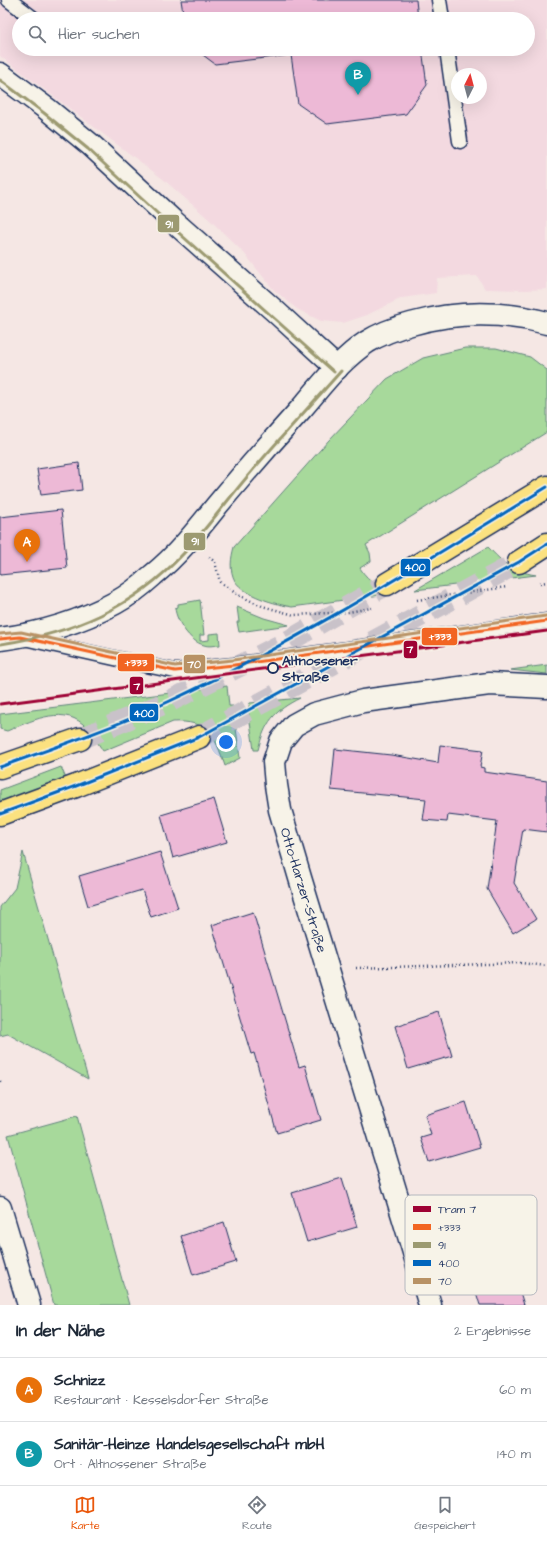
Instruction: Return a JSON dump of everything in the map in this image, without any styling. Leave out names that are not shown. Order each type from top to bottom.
[{"type":"highway","points":[[387,584],[547,487]]},
{"type":"highway","points":[[520,562],[547,544]]},
{"type":"highway","points":[[0,814],[76,786],[199,737]]},
{"type":"highway","points":[[0,767],[80,739]]},
{"type":"street","points":[[0,74],[48,109],[91,145],[173,221],[337,368]]},
{"type":"street","points":[[10,638],[48,630],[116,603],[154,575],[189,540],[250,466],[337,368],[368,342],[396,328],[433,317],[462,314],[494,315],[524,317],[547,323]]},
{"type":"street","name":"Otto-Harzer-Straße","points":[[405,1223],[280,810],[274,762],[281,741],[294,725],[314,714],[363,701],[489,684],[547,686]]},
{"type":"street","points":[[0,1208],[29,1305]]},
{"type":"street","name":"Otto-Harzer-Straße","points":[[427,1295],[430,1305]]},
{"type":"lane","points":[[9,0],[25,12]]},
{"type":"lane","points":[[439,0],[441,12]]},
{"type":"lane","points":[[448,56],[460,141]]},
{"type":"lane","points":[[10,638],[175,671],[234,665],[547,622]]},
{"type":"path","points":[[327,969],[521,963],[547,966]]},
{"type":"shaded area","points":[[0,0],[547,0],[547,289],[485,289],[477,276],[437,278],[436,293],[402,298],[367,315],[343,323],[321,321],[297,309],[273,289],[244,253],[211,221],[163,179],[0,56]]},
{"type":"green space","points":[[465,348],[496,348],[530,357],[547,370],[547,432],[366,545],[370,553],[371,561],[360,568],[371,581],[396,593],[292,607],[277,604],[253,595],[240,586],[233,577],[231,568],[234,547],[329,440],[387,379],[423,358]]},
{"type":"green space","points":[[488,547],[499,558],[514,569],[536,575],[415,590]]},
{"type":"green space","points":[[200,600],[204,635],[200,635],[200,641],[209,640],[209,634],[219,633],[220,645],[208,646],[194,640],[181,625],[178,619],[175,608],[178,607],[178,604]]},
{"type":"green space","points":[[237,607],[264,618],[289,625],[239,632]]},
{"type":"green space","points":[[547,665],[547,674],[510,670]]},
{"type":"green space","points":[[227,686],[229,706],[233,706],[240,758],[225,766],[213,738],[208,732],[202,727],[185,722],[173,722],[103,751],[83,724],[74,718],[65,716],[55,715],[45,717],[25,723],[7,731],[0,729],[0,714]]},
{"type":"green space","points":[[300,698],[283,708],[272,718],[264,732],[258,750],[254,750],[248,708],[250,703]]},
{"type":"green space","points":[[61,767],[67,781],[0,805],[0,790]]},
{"type":"green space","points":[[23,852],[88,1079],[8,1034],[0,1036],[0,907],[15,888]]},
{"type":"green space","points":[[77,1116],[129,1305],[54,1305],[8,1135]]},
{"type":"building","points":[[181,0],[416,0],[417,12],[183,12]]},
{"type":"building","points":[[204,56],[283,56],[215,64]]},
{"type":"building","points":[[291,56],[423,56],[427,85],[406,114],[327,124],[298,104]]},
{"type":"building","points":[[79,463],[82,490],[41,495],[37,469]]},
{"type":"building","points":[[61,510],[67,568],[0,575],[0,517]]},
{"type":"building","points":[[440,745],[483,750],[480,767],[484,768],[484,772],[547,781],[547,832],[523,829],[514,883],[536,919],[513,933],[487,889],[497,821],[448,815],[447,822],[423,820],[426,799],[331,790],[335,749],[391,755],[438,763]]},
{"type":"building","points":[[214,799],[227,842],[173,858],[161,815]]},
{"type":"building","points":[[160,852],[178,908],[151,917],[142,890],[88,906],[79,876]]},
{"type":"building","points":[[253,912],[299,1067],[305,1065],[321,1120],[277,1133],[254,1053],[251,1054],[212,925]]},
{"type":"building","points":[[439,1012],[452,1056],[408,1069],[395,1026]]},
{"type":"building","points":[[466,1102],[480,1147],[429,1162],[421,1138],[431,1135],[425,1115]]},
{"type":"building","points":[[342,1178],[357,1227],[307,1242],[292,1193]]},
{"type":"building","points":[[224,1222],[236,1262],[193,1275],[181,1236]]},
{"type":"building","points":[[477,1295],[521,1295],[524,1305],[480,1305]]},
{"type":"tunnel","points":[[199,737],[519,562]]},
{"type":"tunnel","points":[[80,739],[170,701],[287,642],[387,584]]},
{"type":"tram line","name":"7","points":[[0,704],[547,631]]},
{"type":"transit line","name":"91","points":[[0,80],[88,149],[170,225],[334,372]]},
{"type":"transit line","name":"91","points":[[1,644],[53,633],[78,625],[101,615],[144,589],[184,553],[202,533],[243,481],[341,371]]},
{"type":"transit line","name":"400","points":[[0,767],[128,719],[170,701],[219,677],[362,599],[547,487]]},
{"type":"transit line","name":"400","points":[[0,814],[76,786],[199,737],[519,562],[547,544]]},
{"type":"transit line","name":"70","points":[[0,634],[21,632],[175,666],[233,660],[546,616]]},
{"type":"transit line","name":"+333","points":[[0,639],[20,637],[175,671],[234,665],[547,621]]},
{"type":"place","name":"Sanitär-Heinze Handelsgesellschaft mbH","points":[[358,95]]},
{"type":"place","name":"Schnizz","points":[[27,562]]},
{"type":"place","name":"Altnossener Straße","points":[[273,668]]}]
